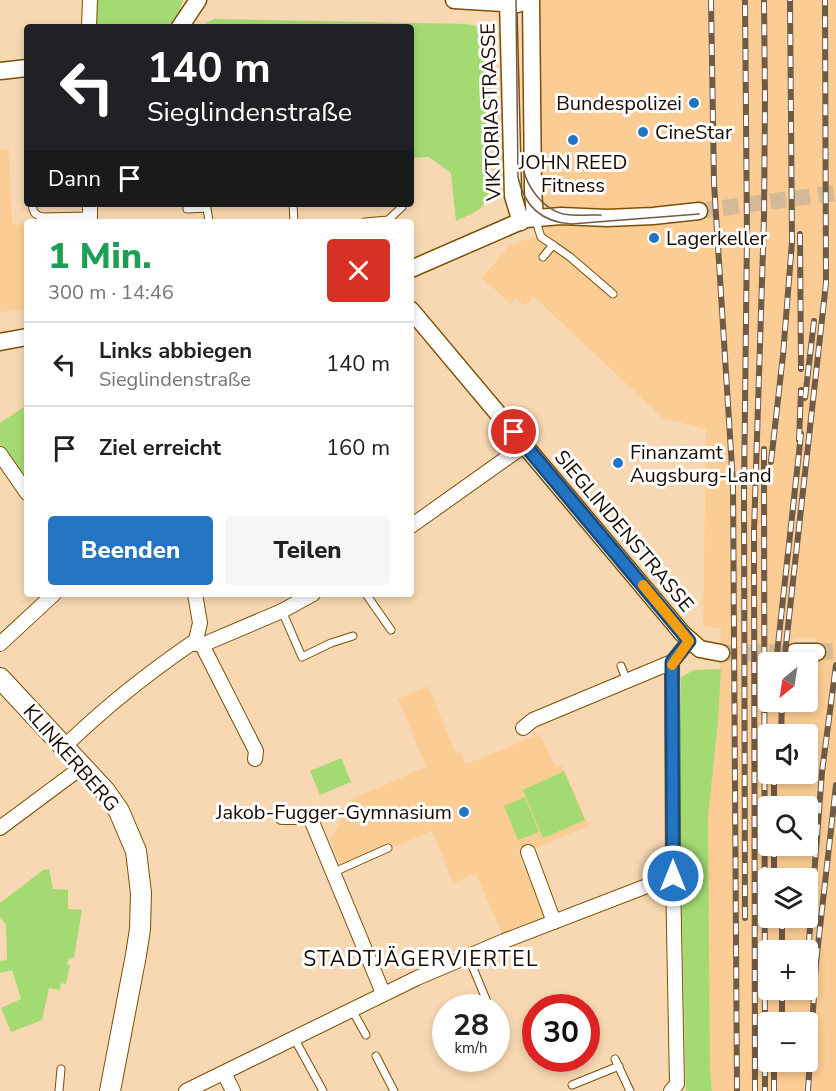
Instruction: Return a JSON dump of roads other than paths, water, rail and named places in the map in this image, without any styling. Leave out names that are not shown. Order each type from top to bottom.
[{"type":"main road","name":"KLINKERBERG","points":[[0,678],[105,791],[119,811],[136,851],[141,885],[141,916],[136,955],[110,1091]]},
{"type":"street","points":[[88,24],[90,0]]},
{"type":"street","points":[[182,24],[198,0]]},
{"type":"street","points":[[454,0],[531,2]]},
{"type":"street","name":"VIKTORIASTRASSE","points":[[508,2],[513,187],[515,204],[528,220]]},
{"type":"street","name":"VIKTORIASTRASSE","points":[[528,220],[533,190],[538,108],[531,2]]},
{"type":"street","points":[[0,71],[24,68]]},
{"type":"street","points":[[533,190],[542,205],[561,216]]},
{"type":"street","points":[[414,268],[528,220],[561,216],[607,218],[699,211]]},
{"type":"street","name":"SIEGLINDENSTRASSE","points":[[414,314],[689,641]]},
{"type":"street","points":[[0,342],[24,338]]},
{"type":"street","points":[[414,524],[525,445]]},
{"type":"street","points":[[0,454],[24,488]]},
{"type":"street","points":[[0,644],[51,597]]},
{"type":"street","points":[[196,597],[200,623],[198,644],[255,751],[255,759]]},
{"type":"street","points":[[64,747],[108,705],[154,668],[192,643],[198,644],[282,611],[308,597]]},
{"type":"street","points":[[523,728],[533,720],[672,662],[689,641],[700,649],[721,653]]},
{"type":"street","points":[[671,1091],[677,1084],[672,662]]},
{"type":"street","points":[[0,828],[82,767]]},
{"type":"street","points":[[282,817],[310,818],[383,993]]},
{"type":"street","points":[[528,852],[554,922]]},
{"type":"street","points":[[186,1091],[383,993],[468,956],[673,876]]},
{"type":"street","points":[[224,1073],[233,1091]]},
{"type":"lane","points":[[32,207],[36,215],[43,217],[90,214]]},
{"type":"lane","points":[[187,207],[187,209],[207,208],[209,219]]},
{"type":"lane","points":[[388,219],[402,207]]},
{"type":"lane","points":[[528,220],[541,237],[570,257],[613,294]]},
{"type":"lane","points":[[543,257],[553,245]]},
{"type":"lane","points":[[368,597],[391,630]]},
{"type":"lane","points":[[282,611],[302,657],[353,636]]},
{"type":"lane","points":[[621,666],[627,681]]},
{"type":"lane","points":[[332,873],[388,848]]},
{"type":"lane","points":[[468,956],[484,994]]},
{"type":"lane","points":[[352,1010],[366,1035]]},
{"type":"lane","points":[[294,1038],[323,1091]]},
{"type":"lane","points":[[376,1056],[394,1091]]},
{"type":"lane","points":[[615,1059],[630,1091]]},
{"type":"lane","points":[[572,1085],[619,1066]]},
{"type":"lane","points":[[59,1091],[61,1069]]},
{"type":"tunnel","points":[[699,211],[836,193]]},
{"type":"tunnel","points":[[817,652],[836,651]]},
{"type":"tunnel","points":[[721,653],[758,652]]},
{"type":"tram line","points":[[516,0],[518,177],[530,204],[536,211],[551,220],[571,224],[699,214]]},
{"type":"tram line","points":[[523,168],[532,190],[549,207],[563,214],[601,215]]},
{"type":"railway","points":[[711,0],[714,183],[733,484],[737,1091]]},
{"type":"railway","points":[[745,0],[747,236],[744,490],[745,918]]},
{"type":"railway","points":[[755,1091],[754,532],[764,218],[764,0]]},
{"type":"railway","points":[[771,462],[792,242],[790,0]]},
{"type":"railway","points":[[785,652],[826,283],[825,0]]},
{"type":"railway","points":[[800,234],[801,369]]},
{"type":"railway","points":[[805,398],[814,321]]},
{"type":"railway","points":[[799,440],[801,390]]},
{"type":"railway","points":[[777,652],[801,434]]},
{"type":"railway","points":[[764,449],[765,1091]]},
{"type":"railway","points":[[809,940],[822,772],[836,665]]},
{"type":"railway","points":[[781,724],[782,712]]},
{"type":"railway","points":[[774,784],[774,796]]},
{"type":"railway","points":[[808,1091],[816,963],[836,785]]},
{"type":"railway","points":[[774,856],[774,868]]},
{"type":"railway","points":[[782,928],[782,940]]},
{"type":"railway","points":[[782,1000],[782,1012]]},
{"type":"railway","points":[[774,1072],[774,1091]]},
{"type":"place","name":"Bundespolizei","points":[[694,103]]},
{"type":"place","name":"CineStar","points":[[643,132]]},
{"type":"place","name":"JOHN REED Fitness","points":[[573,140]]},
{"type":"place","name":"Lagerkeller","points":[[654,238]]},
{"type":"place","name":"Finanzamt Augsburg-Land","points":[[618,463]]},
{"type":"place","name":"Jakob-Fugger-Gymnasium","points":[[464,812]]},
{"type":"district","name":"STADTJÄGERVIERTEL","points":[[421,959]]}]
